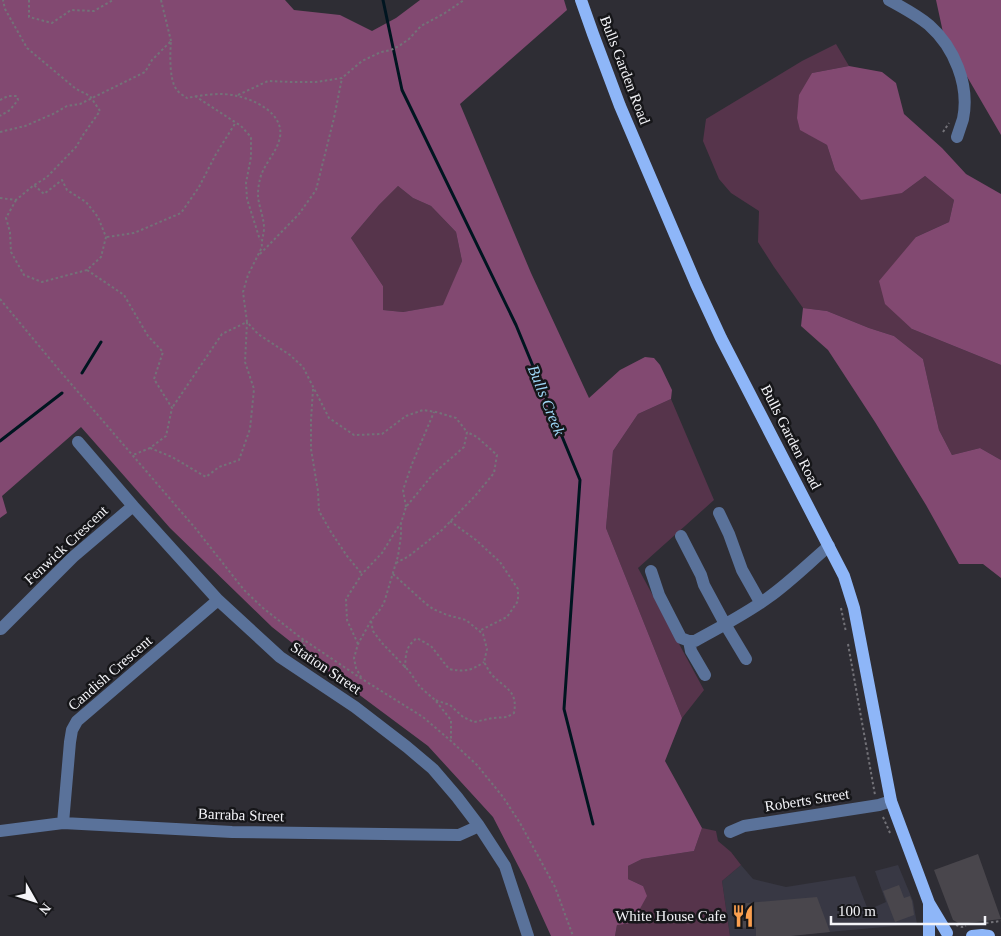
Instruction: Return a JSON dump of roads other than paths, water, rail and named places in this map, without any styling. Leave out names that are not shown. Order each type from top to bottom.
[{"type":"main road","name":"Bulls Garden Road","points":[[582,0],[620,106],[696,284],[721,338],[844,576],[854,608],[891,801],[929,902],[951,935]]},
{"type":"main road","name":"Bulls Garden Road","points":[[929,902],[931,936]]},
{"type":"main road","points":[[931,936],[938,934],[951,935]]},
{"type":"main road","points":[[972,936],[989,936]]},
{"type":"street","points":[[889,0],[928,24],[950,50],[959,69],[964,94],[963,117],[957,137]]},
{"type":"street","name":"Station Street","points":[[78,442],[218,600],[280,657],[355,707],[433,769],[457,796],[505,866],[528,936]]},
{"type":"street","name":"Fenwick Crescent","points":[[0,629],[73,557],[133,506]]},
{"type":"street","points":[[718,513],[729,534],[742,570],[760,602]]},
{"type":"street","points":[[681,536],[702,575],[704,585],[746,659]]},
{"type":"street","points":[[651,571],[659,595],[681,638],[695,641],[760,602],[786,583],[829,546]]},
{"type":"street","name":"Candish Crescent","points":[[63,823],[70,742],[72,730],[77,721],[218,600]]},
{"type":"street","points":[[689,641],[691,651],[705,675]]},
{"type":"street","name":"Roberts Street","points":[[730,832],[744,826],[878,805],[891,801]]},
{"type":"street","name":"Barraba Street","points":[[0,831],[63,823],[232,832],[459,835],[479,826]]},
{"type":"waterway","name":"Bulls Creek","points":[[383,0],[402,90],[516,325],[580,480],[564,709],[593,824]]},
{"type":"waterway","points":[[82,373],[101,342]]},
{"type":"waterway","points":[[0,441],[62,393]]},
{"type":"place","name":"White House Cafe","points":[[743,916]]}]
